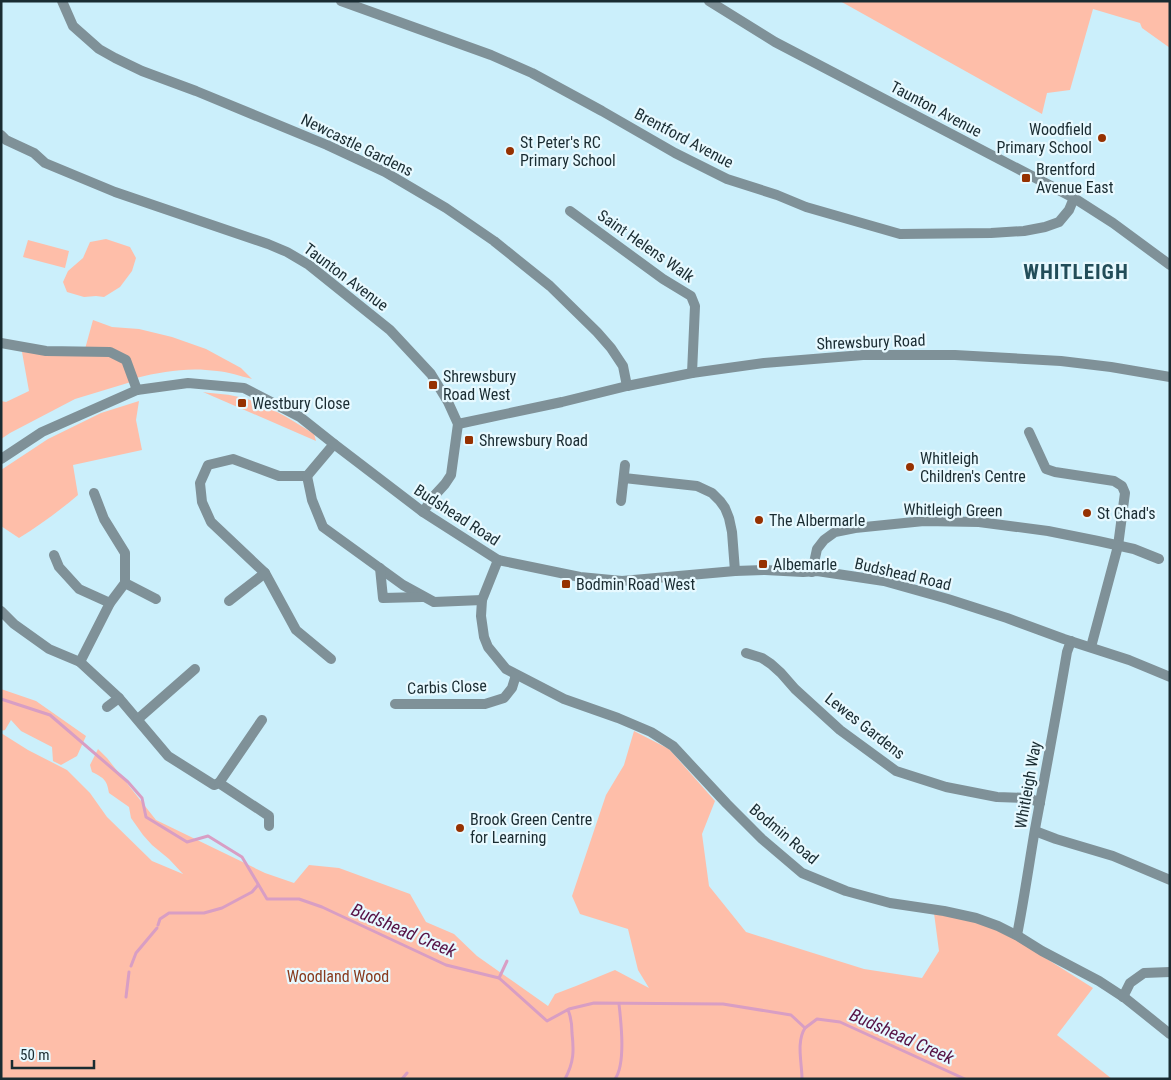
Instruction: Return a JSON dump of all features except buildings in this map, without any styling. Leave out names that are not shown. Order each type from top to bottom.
[{"type":"street","name":"Newcastle Gardens","points":[[62,1],[73,26],[99,49],[115,58],[142,71],[327,144],[385,172],[494,241],[550,286],[597,332],[623,366],[627,386]]},
{"type":"street","name":"Brentford Avenue","points":[[341,1],[491,55],[532,73],[675,153],[727,179],[777,195],[806,207],[900,234],[991,233],[1024,231],[1045,227],[1059,222],[1069,210],[1074,198]]},
{"type":"street","name":"Taunton Avenue","points":[[709,1],[775,42],[1074,198],[1112,222],[1170,265]]},
{"type":"street","name":"Taunton Avenue","points":[[3,140],[34,153],[45,163],[115,192],[268,244],[287,252],[309,265],[390,330],[431,374],[448,402],[458,424]]},
{"type":"street","name":"Saint Helens Walk","points":[[570,210],[663,279],[691,296],[695,306],[692,374]]},
{"type":"street","points":[[1,343],[46,351],[110,352],[126,360],[137,390]]},
{"type":"street","name":"Shrewsbury Road","points":[[458,424],[627,386],[692,374],[764,363],[863,355],[955,355],[1061,361],[1170,377]]},
{"type":"street","name":"Budshead Road","points":[[1,459],[42,432],[137,390],[188,383],[244,388],[300,417],[423,512],[498,560],[580,577],[622,581],[765,570],[817,571],[884,581],[1001,616],[1129,660],[1170,677]]},
{"type":"street","points":[[423,512],[451,475],[458,424]]},
{"type":"street","points":[[1029,432],[1046,469],[1114,482],[1122,486],[1125,493],[1118,546],[1092,647]]},
{"type":"street","points":[[331,658],[296,630],[265,573],[211,522],[202,502],[200,482],[208,465],[233,459],[279,476],[307,476],[334,444]]},
{"type":"street","points":[[621,501],[625,465]]},
{"type":"street","points":[[307,476],[312,500],[323,527],[402,585],[434,602],[482,600]]},
{"type":"street","points":[[624,478],[697,486],[712,493],[725,508],[729,518],[735,571]]},
{"type":"street","points":[[80,662],[110,603],[125,583],[125,553],[104,519],[94,493]]},
{"type":"street","name":"Whitleigh Green","points":[[812,572],[817,549],[824,540],[835,532],[855,528],[924,522],[988,523],[1048,531],[1134,550],[1159,559]]},
{"type":"street","points":[[54,555],[59,567],[79,589],[110,603]]},
{"type":"street","name":"Bodmin Road","points":[[498,560],[482,600],[481,616],[488,647],[506,669],[564,699],[651,732],[673,746],[762,839],[802,873],[846,891],[890,903],[944,911],[976,918],[998,926],[1123,996],[1170,1034]]},
{"type":"street","points":[[380,568],[383,598],[424,596]]},
{"type":"street","points":[[229,601],[265,573]]},
{"type":"street","points":[[125,583],[156,599]]},
{"type":"street","points":[[1,612],[14,624],[49,649],[80,662],[119,698],[168,756],[214,785],[219,783],[262,720]]},
{"type":"street","name":"Whitleigh Way","points":[[1017,935],[1067,652],[1071,641]]},
{"type":"street","name":"Lewes Gardens","points":[[746,653],[762,658],[771,664],[840,730],[896,771],[946,787],[997,797],[1029,798],[1040,803]]},
{"type":"street","points":[[138,719],[195,669]]},
{"type":"street","name":"Carbis Close","points":[[395,704],[485,704],[504,698],[512,688],[516,675]]},
{"type":"street","points":[[107,707],[119,698]]},
{"type":"street","points":[[219,783],[268,816],[269,826]]},
{"type":"street","points":[[1035,831],[1113,856],[1170,880]]},
{"type":"street","points":[[1123,996],[1130,984],[1144,973],[1170,972]]},
{"type":"green space","points":[[840,1],[1170,1],[1170,48],[1142,28],[1140,23],[1093,9],[1070,90],[1047,93],[1042,114]]},
{"type":"green space","points":[[106,239],[130,247],[136,258],[132,271],[120,287],[104,297],[84,297],[67,292],[63,282],[68,271],[83,258],[90,242]]},
{"type":"green space","points":[[28,240],[69,251],[65,268],[23,257]]},
{"type":"green space","points":[[93,320],[112,327],[139,329],[172,337],[206,349],[241,368],[252,379],[226,372],[197,369],[166,372],[136,378],[128,358],[85,349]]},
{"type":"green space","points":[[22,352],[109,356],[124,362],[131,382],[75,399],[1,439],[1,401],[6,402],[29,391]]},
{"type":"green space","points":[[203,392],[238,397],[261,404],[289,418],[314,434],[316,441]]},
{"type":"green space","points":[[139,401],[136,420],[142,450],[73,465],[78,495],[49,518],[19,538],[1,526],[1,470],[48,439],[101,413]]},
{"type":"green space","points":[[1,689],[36,701],[86,736],[77,756],[61,765],[53,761],[52,747],[21,731],[11,720],[5,730],[1,731]]},
{"type":"green space","name":"Woodland Wood","points":[[634,731],[669,749],[715,801],[702,834],[709,886],[746,932],[864,969],[922,978],[939,951],[934,913],[988,922],[1093,988],[1057,1035],[1112,1079],[1,1079],[1,733],[28,750],[67,770],[90,793],[107,817],[152,861],[183,874],[143,835],[131,818],[129,807],[109,793],[104,780],[92,772],[90,765],[98,749],[156,820],[265,873],[294,883],[309,865],[339,868],[410,894],[426,922],[454,934],[477,956],[548,1006],[555,994],[615,970],[649,988],[638,970],[628,929],[580,914],[572,896],[606,795],[624,765]]},
{"type":"waterway","name":"Budshead Creek","points":[[1,699],[50,715],[128,782],[142,798],[146,817],[187,842],[208,836],[242,857],[267,899],[299,899],[322,907],[446,965],[499,978],[547,1021],[569,1009],[594,1003],[723,1004],[791,1015],[805,1028],[817,1019],[840,1022],[965,1079]]},
{"type":"waterway","points":[[158,925],[160,919],[169,913],[204,913],[222,908],[252,892],[258,885]]},
{"type":"waterway","points":[[131,966],[136,953],[157,928]]},
{"type":"waterway","points":[[499,978],[507,961]]},
{"type":"waterway","points":[[126,997],[129,972]]},
{"type":"waterway","points":[[615,1079],[621,1063],[622,1053],[619,1004]]},
{"type":"waterway","points":[[565,1079],[572,1062],[573,1051],[572,1024],[568,1010]]},
{"type":"waterway","points":[[802,1079],[800,1046],[805,1028]]},
{"type":"waterway","points":[[402,1079],[407,1073]]},
{"type":"place","name":"Woodfield Primary School","points":[[1102,138]]},
{"type":"place","name":"St Peter's RC Primary School","points":[[510,151]]},
{"type":"place","name":"Brentford Avenue East","points":[[1026,178]]},
{"type":"place","name":"Shrewsbury Road West","points":[[433,385]]},
{"type":"place","name":"Westbury Close","points":[[242,403]]},
{"type":"place","name":"Shrewsbury Road","points":[[469,440]]},
{"type":"place","name":"Whitleigh Children's Centre","points":[[910,467]]},
{"type":"place","name":"St Chad's","points":[[1087,513]]},
{"type":"place","name":"The Albermarle","points":[[759,520]]},
{"type":"place","name":"Albemarle","points":[[763,564]]},
{"type":"place","name":"Bodmin Road West","points":[[566,584]]},
{"type":"place","name":"Brook Green Centre for Learning","points":[[460,828]]},
{"type":"district","name":"WHITLEIGH","points":[[1076,272]]}]
